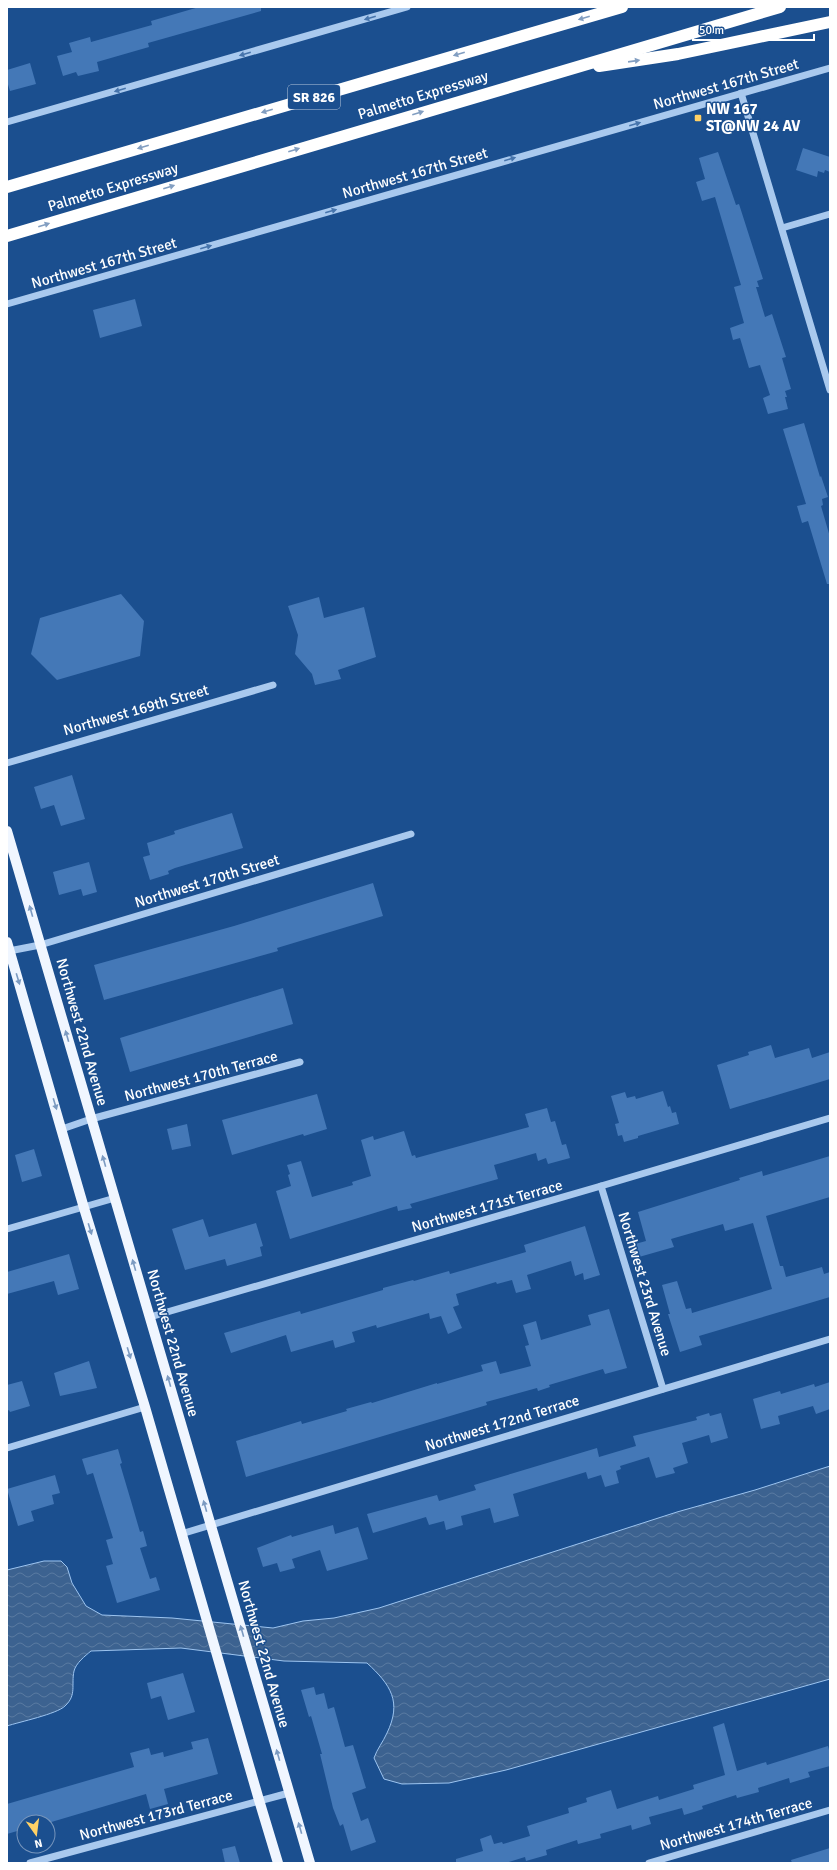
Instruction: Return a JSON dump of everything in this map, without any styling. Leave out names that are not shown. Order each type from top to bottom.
[{"type":"highway","name":"Palmetto Expressway","points":[[7,187],[622,7]]},
{"type":"highway","name":"Palmetto Expressway","points":[[7,236],[780,7]]},
{"type":"highway","points":[[554,73],[678,54],[830,22]]},
{"type":"main road","name":"Northwest 22nd Avenue","points":[[7,831],[310,1863]]},
{"type":"main road","points":[[8,946],[84,1208],[145,1407],[258,1800],[278,1863]]},
{"type":"street","points":[[7,122],[407,7]]},
{"type":"street","name":"Northwest 167th Street","points":[[7,304],[830,68]]},
{"type":"street","points":[[741,93],[830,390]]},
{"type":"street","points":[[782,228],[830,214]]},
{"type":"street","name":"Northwest 169th Street","points":[[7,763],[273,685]]},
{"type":"street","name":"Northwest 170th Street","points":[[8,946],[40,945],[411,834]]},
{"type":"street","name":"Northwest 170th Terrace","points":[[62,1129],[92,1119],[300,1062]]},
{"type":"street","name":"Northwest 171st Terrace","points":[[150,1317],[830,1118]]},
{"type":"street","name":"Northwest 23rd Avenue","points":[[601,1186],[663,1389]]},
{"type":"street","points":[[7,1229],[115,1198]]},
{"type":"street","name":"Northwest 172nd Terrace","points":[[181,1534],[210,1524],[830,1339]]},
{"type":"street","points":[[7,1448],[145,1407]]},
{"type":"street","name":"Northwest 173rd Terrace","points":[[30,1863],[258,1800],[290,1793]]},
{"type":"street","name":"Northwest 174th Terrace","points":[[649,1863],[830,1810]]},
{"type":"water","points":[[830,1466],[830,1679],[506,1770],[449,1783],[402,1784],[384,1779],[374,1758],[391,1722],[394,1712],[394,1703],[388,1687],[367,1663],[284,1661],[181,1648],[91,1651],[75,1668],[71,1698],[65,1706],[46,1715],[7,1726],[7,1570],[44,1561],[61,1561],[67,1567],[72,1583],[86,1606],[102,1615],[172,1618],[273,1628],[303,1621],[334,1618],[379,1608],[677,1512],[755,1490]]},
{"type":"building","points":[[199,7],[261,7],[261,11],[148,43],[149,47],[97,62],[99,71],[78,76],[76,72],[63,76],[57,56],[72,52],[69,43],[90,37],[91,42],[152,25],[151,21]]},
{"type":"building","points":[[30,63],[36,84],[10,91],[7,81],[7,70]]},
{"type":"building","points":[[803,148],[830,157],[830,172],[825,170],[824,173],[818,171],[817,177],[796,170]]},
{"type":"building","points":[[718,152],[736,205],[739,204],[763,279],[757,281],[759,287],[756,287],[765,317],[772,314],[786,357],[782,358],[791,389],[785,391],[788,409],[768,414],[763,398],[770,395],[760,365],[749,368],[740,338],[733,340],[730,328],[744,323],[734,287],[741,285],[715,197],[702,201],[696,182],[705,179],[699,158]]},
{"type":"building","points":[[135,299],[142,326],[100,338],[93,310]]},
{"type":"building","points":[[804,423],[820,477],[821,476],[828,497],[822,499],[823,505],[821,506],[830,537],[830,584],[827,584],[808,521],[802,523],[797,506],[806,504],[783,429]]},
{"type":"building","points":[[121,594],[144,621],[140,656],[57,680],[31,654],[40,618]]},
{"type":"building","points":[[319,597],[324,618],[364,607],[376,657],[338,670],[341,679],[315,685],[312,674],[295,654],[298,635],[288,606]]},
{"type":"building","points":[[72,775],[85,819],[61,826],[54,805],[41,809],[34,787]]},
{"type":"building","points":[[232,813],[243,848],[175,868],[168,871],[169,874],[150,880],[143,857],[150,855],[147,843],[175,834],[174,831]]},
{"type":"building","points":[[89,862],[97,892],[83,896],[81,889],[59,895],[53,872]]},
{"type":"building","points":[[373,883],[383,916],[277,948],[278,951],[104,1000],[94,965],[234,926]]},
{"type":"building","points":[[283,988],[293,1024],[130,1072],[120,1038]]},
{"type":"building","points":[[771,1045],[775,1058],[809,1048],[812,1058],[830,1052],[830,1079],[730,1109],[717,1065],[749,1055],[748,1052]]},
{"type":"building","points":[[663,1091],[668,1107],[670,1106],[672,1113],[676,1112],[679,1124],[638,1136],[638,1138],[624,1142],[622,1135],[618,1136],[615,1124],[619,1123],[611,1096],[625,1092],[627,1098],[635,1096],[636,1099]]},
{"type":"building","points":[[317,1094],[327,1129],[304,1136],[303,1134],[232,1155],[222,1120]]},
{"type":"building","points":[[547,1108],[551,1122],[555,1121],[562,1145],[566,1144],[570,1158],[548,1164],[546,1158],[538,1161],[536,1153],[494,1165],[498,1179],[410,1204],[412,1208],[398,1211],[397,1206],[290,1239],[276,1191],[291,1186],[288,1175],[290,1174],[287,1165],[301,1161],[312,1197],[353,1185],[352,1182],[371,1176],[361,1140],[373,1136],[374,1140],[404,1131],[412,1156],[415,1155],[416,1158],[529,1127],[525,1114]]},
{"type":"building","points":[[187,1124],[191,1146],[172,1150],[167,1129]]},
{"type":"building","points":[[34,1149],[42,1176],[22,1182],[15,1155]]},
{"type":"building","points":[[830,1156],[830,1197],[766,1216],[780,1266],[783,1266],[786,1277],[822,1267],[824,1274],[830,1272],[830,1297],[699,1336],[702,1345],[680,1352],[668,1314],[670,1314],[662,1285],[677,1281],[686,1309],[691,1308],[692,1313],[772,1289],[753,1223],[725,1231],[723,1224],[671,1239],[674,1247],[639,1257],[635,1244],[646,1241],[638,1212],[740,1180],[739,1178],[762,1171],[763,1176]]},
{"type":"building","points":[[203,1219],[209,1237],[256,1223],[263,1246],[260,1247],[262,1256],[227,1266],[225,1259],[185,1270],[172,1229]]},
{"type":"building","points":[[585,1226],[600,1275],[584,1280],[583,1273],[575,1276],[571,1261],[527,1275],[531,1289],[516,1293],[512,1280],[497,1284],[496,1282],[456,1294],[459,1305],[453,1307],[462,1328],[448,1334],[441,1316],[430,1319],[429,1313],[377,1328],[376,1325],[352,1332],[355,1342],[335,1348],[333,1340],[291,1352],[286,1335],[231,1353],[224,1333],[300,1311],[301,1314],[383,1290],[383,1288],[449,1271],[450,1274],[526,1252],[524,1245]]},
{"type":"building","points":[[69,1254],[79,1289],[58,1295],[54,1281],[7,1294],[7,1272]]},
{"type":"building","points":[[609,1309],[627,1368],[605,1374],[603,1369],[549,1385],[550,1387],[538,1391],[537,1388],[486,1402],[487,1405],[246,1477],[236,1441],[301,1421],[302,1424],[347,1411],[346,1409],[483,1371],[481,1365],[496,1361],[500,1374],[531,1366],[525,1346],[529,1345],[523,1325],[536,1321],[541,1340],[591,1325],[588,1315]]},
{"type":"building","points":[[89,1361],[97,1388],[60,1396],[54,1373]]},
{"type":"building","points":[[22,1381],[30,1406],[10,1412],[9,1410],[7,1411],[7,1385]]},
{"type":"building","points":[[830,1382],[830,1409],[816,1414],[813,1406],[778,1416],[780,1424],[761,1429],[753,1399],[780,1391],[781,1394],[814,1384],[815,1387]]},
{"type":"building","points":[[709,1413],[710,1416],[721,1413],[728,1438],[711,1443],[709,1435],[682,1443],[688,1463],[673,1468],[675,1473],[656,1478],[649,1457],[620,1466],[621,1469],[616,1471],[619,1483],[605,1487],[601,1475],[588,1479],[586,1472],[513,1494],[519,1516],[494,1523],[490,1508],[461,1516],[463,1525],[446,1530],[444,1521],[429,1525],[426,1517],[373,1533],[367,1514],[437,1495],[439,1501],[476,1490],[474,1485],[597,1448],[599,1457],[636,1446],[633,1436],[697,1420],[696,1417]]},
{"type":"building","points":[[118,1449],[122,1463],[120,1464],[140,1532],[143,1531],[147,1546],[140,1548],[150,1579],[156,1577],[160,1590],[117,1603],[106,1566],[113,1564],[106,1540],[113,1538],[93,1473],[87,1475],[82,1459]]},
{"type":"building","points":[[55,1475],[60,1493],[52,1495],[54,1504],[31,1511],[34,1521],[18,1526],[7,1489]]},
{"type":"building","points":[[333,1525],[335,1534],[358,1527],[368,1559],[327,1571],[320,1550],[292,1559],[295,1568],[280,1572],[277,1563],[263,1567],[257,1548],[291,1535],[292,1537]]},
{"type":"building","points":[[183,1673],[195,1712],[168,1720],[161,1696],[151,1699],[147,1683]]},
{"type":"building","points":[[314,1687],[316,1695],[324,1693],[328,1709],[334,1707],[345,1747],[353,1745],[366,1788],[352,1793],[361,1821],[368,1818],[376,1842],[351,1851],[343,1824],[340,1826],[333,1808],[320,1754],[322,1754],[311,1716],[309,1717],[301,1690]]},
{"type":"building","points":[[724,1723],[737,1771],[766,1762],[767,1765],[828,1746],[830,1766],[808,1772],[810,1777],[790,1783],[789,1778],[758,1788],[759,1792],[737,1798],[736,1795],[702,1806],[703,1809],[684,1815],[682,1808],[649,1817],[651,1824],[632,1830],[631,1825],[600,1834],[601,1838],[578,1844],[577,1840],[546,1850],[547,1855],[526,1861],[525,1857],[506,1863],[456,1863],[456,1859],[483,1851],[480,1839],[491,1835],[494,1844],[502,1842],[503,1844],[530,1836],[527,1826],[569,1813],[568,1808],[587,1802],[586,1798],[611,1790],[617,1809],[658,1796],[659,1800],[694,1789],[693,1785],[725,1775],[713,1727]]},
{"type":"building","points":[[208,1738],[218,1774],[164,1789],[168,1804],[150,1809],[146,1794],[56,1821],[56,1814],[16,1814],[16,1831],[7,1834],[7,1804],[134,1767],[130,1753],[149,1748],[151,1755],[163,1752],[164,1757],[193,1749],[191,1742]]},
{"type":"building","points":[[235,1846],[240,1863],[225,1863],[222,1849]]},
{"type":"building","points":[[830,1848],[830,1863],[792,1863],[791,1860]]},
{"type":"place","name":"NW 167 ST@NW 24 AV","points":[[698,118]]}]
